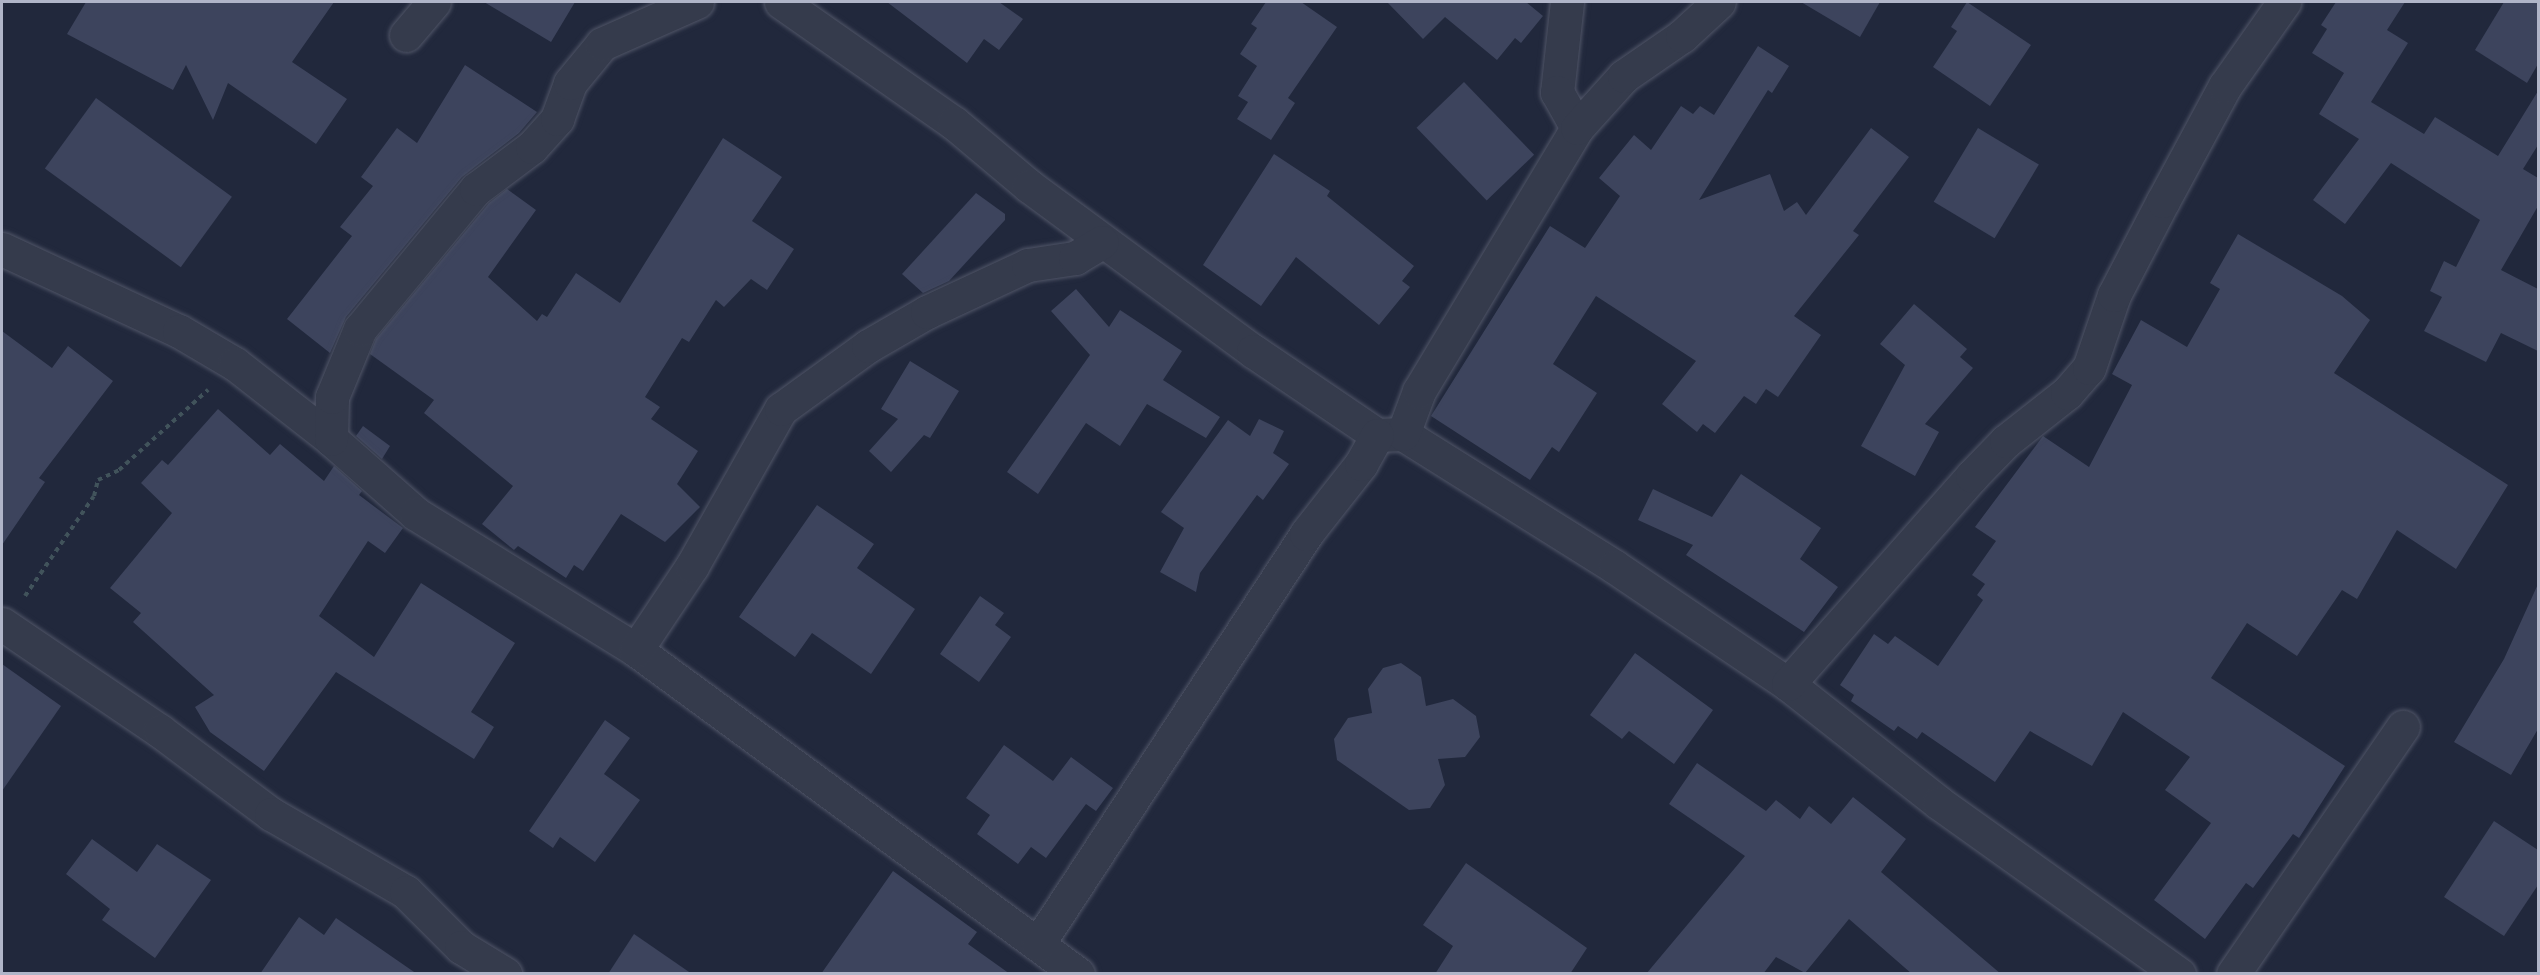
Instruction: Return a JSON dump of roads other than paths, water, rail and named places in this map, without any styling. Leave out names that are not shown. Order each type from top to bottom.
[{"type":"street","points":[[406,35],[434,2]]},
{"type":"street","points":[[331,439],[332,397],[360,329],[462,206],[557,119],[570,82],[602,44],[698,2]]},
{"type":"street","points":[[781,2],[954,123],[1102,242],[1390,435],[1788,684],[1939,803],[2179,974]]},
{"type":"street","points":[[1567,2],[1557,92],[1577,128]]},
{"type":"street","points":[[1038,944],[1094,852],[1147,783],[1306,534],[1361,464],[1390,435],[1419,391],[1577,128],[1624,76],[1682,36],[1719,2]]},
{"type":"street","points":[[1788,684],[1972,476],[2006,441],[2067,393],[2089,368],[2114,295],[2163,201],[2225,86],[2284,2]]},
{"type":"street","points":[[636,650],[692,566],[781,409],[868,346],[927,312],[1028,265],[1075,258],[1102,242]]},
{"type":"street","points":[[2,249],[180,331],[235,364],[331,439],[416,514],[636,650],[1078,974]]},
{"type":"street","points":[[11,613],[160,731],[271,814],[406,892],[461,947],[505,974]]},
{"type":"street","points":[[2233,974],[2403,727]]}]
